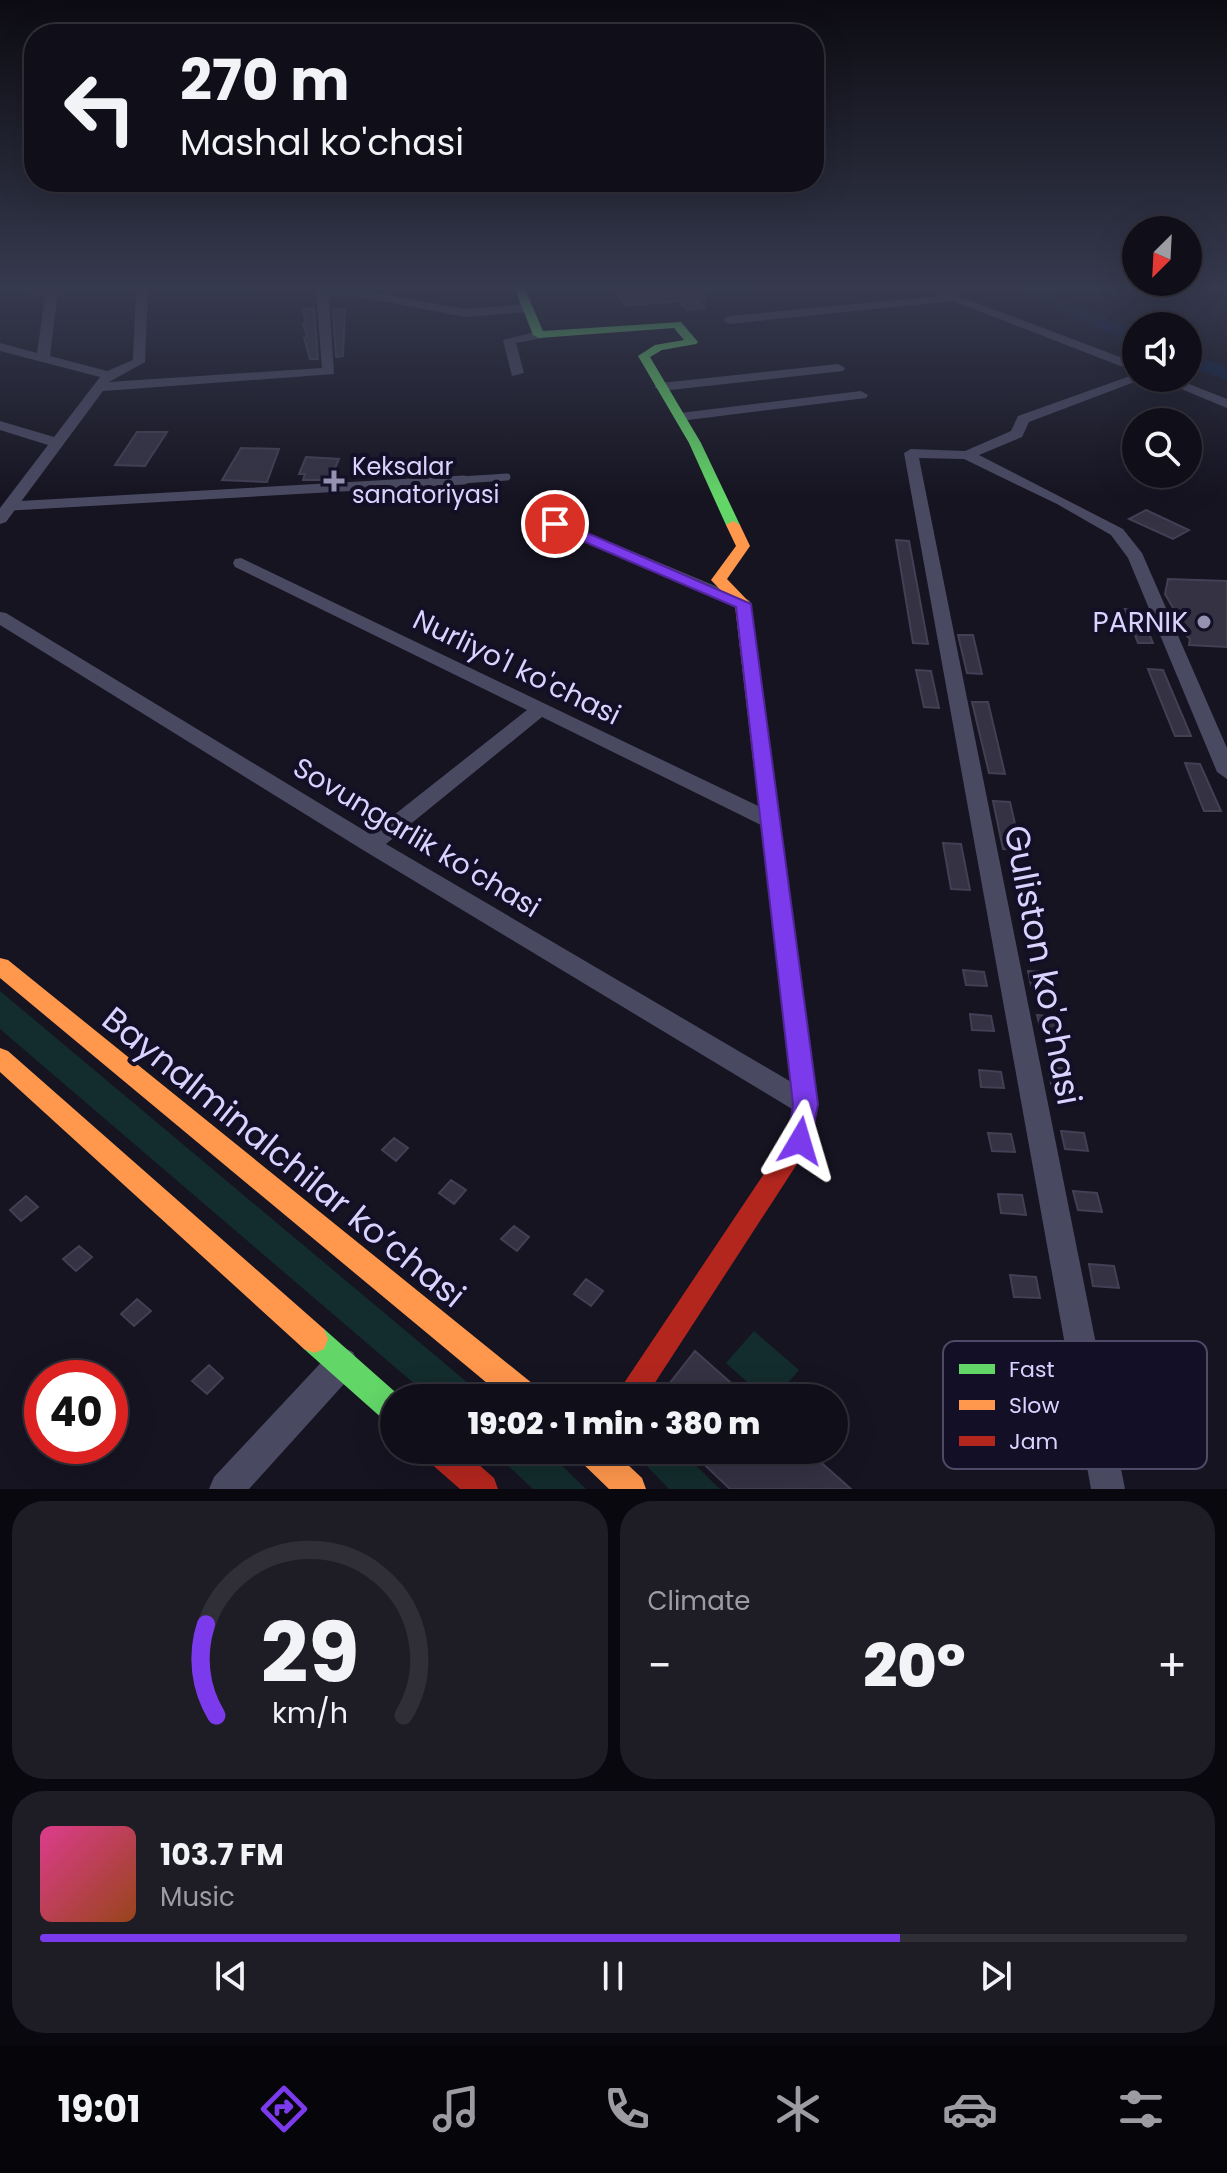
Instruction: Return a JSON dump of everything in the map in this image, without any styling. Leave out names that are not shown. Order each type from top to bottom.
[{"type":"street","points":[[44,358],[103,381],[329,371],[328,358]]},
{"type":"street","points":[[0,519],[103,381],[139,362],[139,358]]},
{"type":"street","points":[[513,358],[517,373]]},
{"type":"street","points":[[637,1384],[800,1141],[806,1104],[743,604],[719,580],[743,546],[680,417],[645,358]]},
{"type":"street","points":[[661,387],[838,368]]},
{"type":"street","points":[[967,455],[1017,434],[1023,419],[1122,384]]},
{"type":"street","points":[[1197,392],[1227,404]]},
{"type":"street","points":[[680,417],[861,395]]},
{"type":"street","points":[[0,425],[58,443]]},
{"type":"street","name":"Guliston ko'chasi","points":[[967,455],[911,453],[1080,1341]]},
{"type":"street","points":[[967,455],[1062,501],[1117,532],[1136,557],[1227,772]]},
{"type":"street","points":[[555,524],[743,604]]},
{"type":"street","name":"Nurliyo'l ko'chasi","points":[[241,563],[769,820]]},
{"type":"street","name":"Sovungarlik ko'chasi","points":[[0,617],[371,845],[806,1104]]},
{"type":"street","points":[[371,845],[540,709]]},
{"type":"street","name":"Baynalminalchilar ko’chasi","points":[[0,966],[511,1384]]},
{"type":"street","points":[[0,1058],[380,1397]]},
{"type":"street","points":[[226,1489],[342,1363]]},
{"type":"street","points":[[455,1464],[483,1489]]},
{"type":"street","points":[[606,1464],[631,1489]]},
{"type":"street","name":"Guliston ko'chasi","points":[[1104,1469],[1108,1489]]},
{"type":"lane","points":[[12,506],[507,477]]},
{"type":"green space","points":[[0,991],[469,1384],[415,1384],[0,1029]]},
{"type":"green space","points":[[754,1331],[799,1370],[787,1384],[749,1384],[726,1363]]},
{"type":"green space","points":[[506,1464],[560,1464],[586,1489],[533,1489]]},
{"type":"green space","points":[[645,1464],[694,1464],[720,1489],[669,1489]]},
{"type":"building","points":[[137,432],[167,432],[145,466],[115,465]]},
{"type":"building","points":[[241,448],[279,449],[267,482],[222,480]]},
{"type":"building","points":[[306,457],[339,459],[330,480],[303,480],[305,474],[299,474]]},
{"type":"building","points":[[1146,510],[1189,530],[1173,539],[1129,519]]},
{"type":"building","points":[[896,540],[909,541],[928,644],[913,643]]},
{"type":"building","name":"PARNIK","points":[[1168,579],[1227,581],[1227,647],[1189,645],[1190,639],[1165,594]]},
{"type":"building","points":[[1125,609],[1139,610],[1153,643],[1138,643]]},
{"type":"building","points":[[958,635],[973,635],[982,674],[967,673]]},
{"type":"building","points":[[1148,669],[1163,670],[1191,736],[1175,736]]},
{"type":"building","points":[[916,670],[931,671],[939,708],[924,707]]},
{"type":"building","points":[[972,702],[988,702],[1005,774],[989,773]]},
{"type":"building","points":[[1185,763],[1200,764],[1221,811],[1204,811]]},
{"type":"building","points":[[993,801],[1010,802],[1021,850],[1003,849]]},
{"type":"building","points":[[943,843],[961,844],[970,890],[951,889]]},
{"type":"building","points":[[963,970],[984,972],[987,986],[966,985]]},
{"type":"building","points":[[1028,971],[1048,972],[1052,986],[1031,985]]},
{"type":"building","points":[[970,1014],[991,1016],[994,1031],[972,1030]]},
{"type":"building","points":[[1037,1015],[1058,1017],[1062,1032],[1041,1031]]},
{"type":"building","points":[[1048,1067],[1070,1069],[1074,1085],[1051,1084]]},
{"type":"building","points":[[979,1070],[1001,1072],[1004,1088],[981,1087]]},
{"type":"building","points":[[1061,1131],[1084,1133],[1088,1151],[1065,1149]]},
{"type":"building","points":[[988,1133],[1011,1134],[1015,1152],[992,1151]]},
{"type":"building","points":[[394,1138],[408,1148],[396,1161],[382,1150]]},
{"type":"building","points":[[451,1180],[466,1190],[454,1204],[439,1193]]},
{"type":"building","points":[[1073,1191],[1097,1193],[1102,1212],[1078,1210]]},
{"type":"building","points":[[998,1194],[1022,1195],[1026,1215],[1001,1213]]},
{"type":"building","points":[[26,1196],[38,1207],[21,1221],[10,1210]]},
{"type":"building","points":[[514,1226],[529,1237],[517,1251],[501,1239]]},
{"type":"building","points":[[79,1246],[92,1257],[76,1271],[63,1259]]},
{"type":"building","points":[[1089,1264],[1114,1266],[1119,1288],[1093,1286]]},
{"type":"building","points":[[1010,1275],[1036,1277],[1040,1298],[1014,1297]]},
{"type":"building","points":[[586,1279],[603,1291],[591,1306],[574,1294]]},
{"type":"building","points":[[137,1299],[151,1311],[134,1326],[121,1314]]},
{"type":"building","points":[[695,1351],[732,1384],[669,1384]]},
{"type":"building","points":[[209,1365],[223,1378],[207,1394],[192,1381]]},
{"type":"building","points":[[704,1464],[823,1464],[851,1489],[730,1489]]},
{"type":"waterway","points":[[1202,364],[1227,374]]},
{"type":"traffic: fast","points":[[645,358],[695,443],[733,525]]},
{"type":"traffic: fast","points":[[314,1339],[380,1398]]},
{"type":"traffic: slow","points":[[733,525],[743,546],[719,580],[743,604],[773,845]]},
{"type":"traffic: slow","points":[[0,966],[511,1384]]},
{"type":"traffic: slow","points":[[0,1058],[314,1339]]},
{"type":"traffic: slow","points":[[605,1464],[631,1489]]},
{"type":"traffic: jam","points":[[637,1384],[800,1141],[806,1104],[773,845]]},
{"type":"traffic: jam","points":[[455,1464],[483,1489]]},
{"type":"place","name":"Keksalar sanatoriyasi","points":[[334,481]]},
{"type":"place","name":"PARNIK","points":[[1204,622]]},
{"type":"route","points":[[555,524],[743,604],[806,1104],[800,1141]]}]
